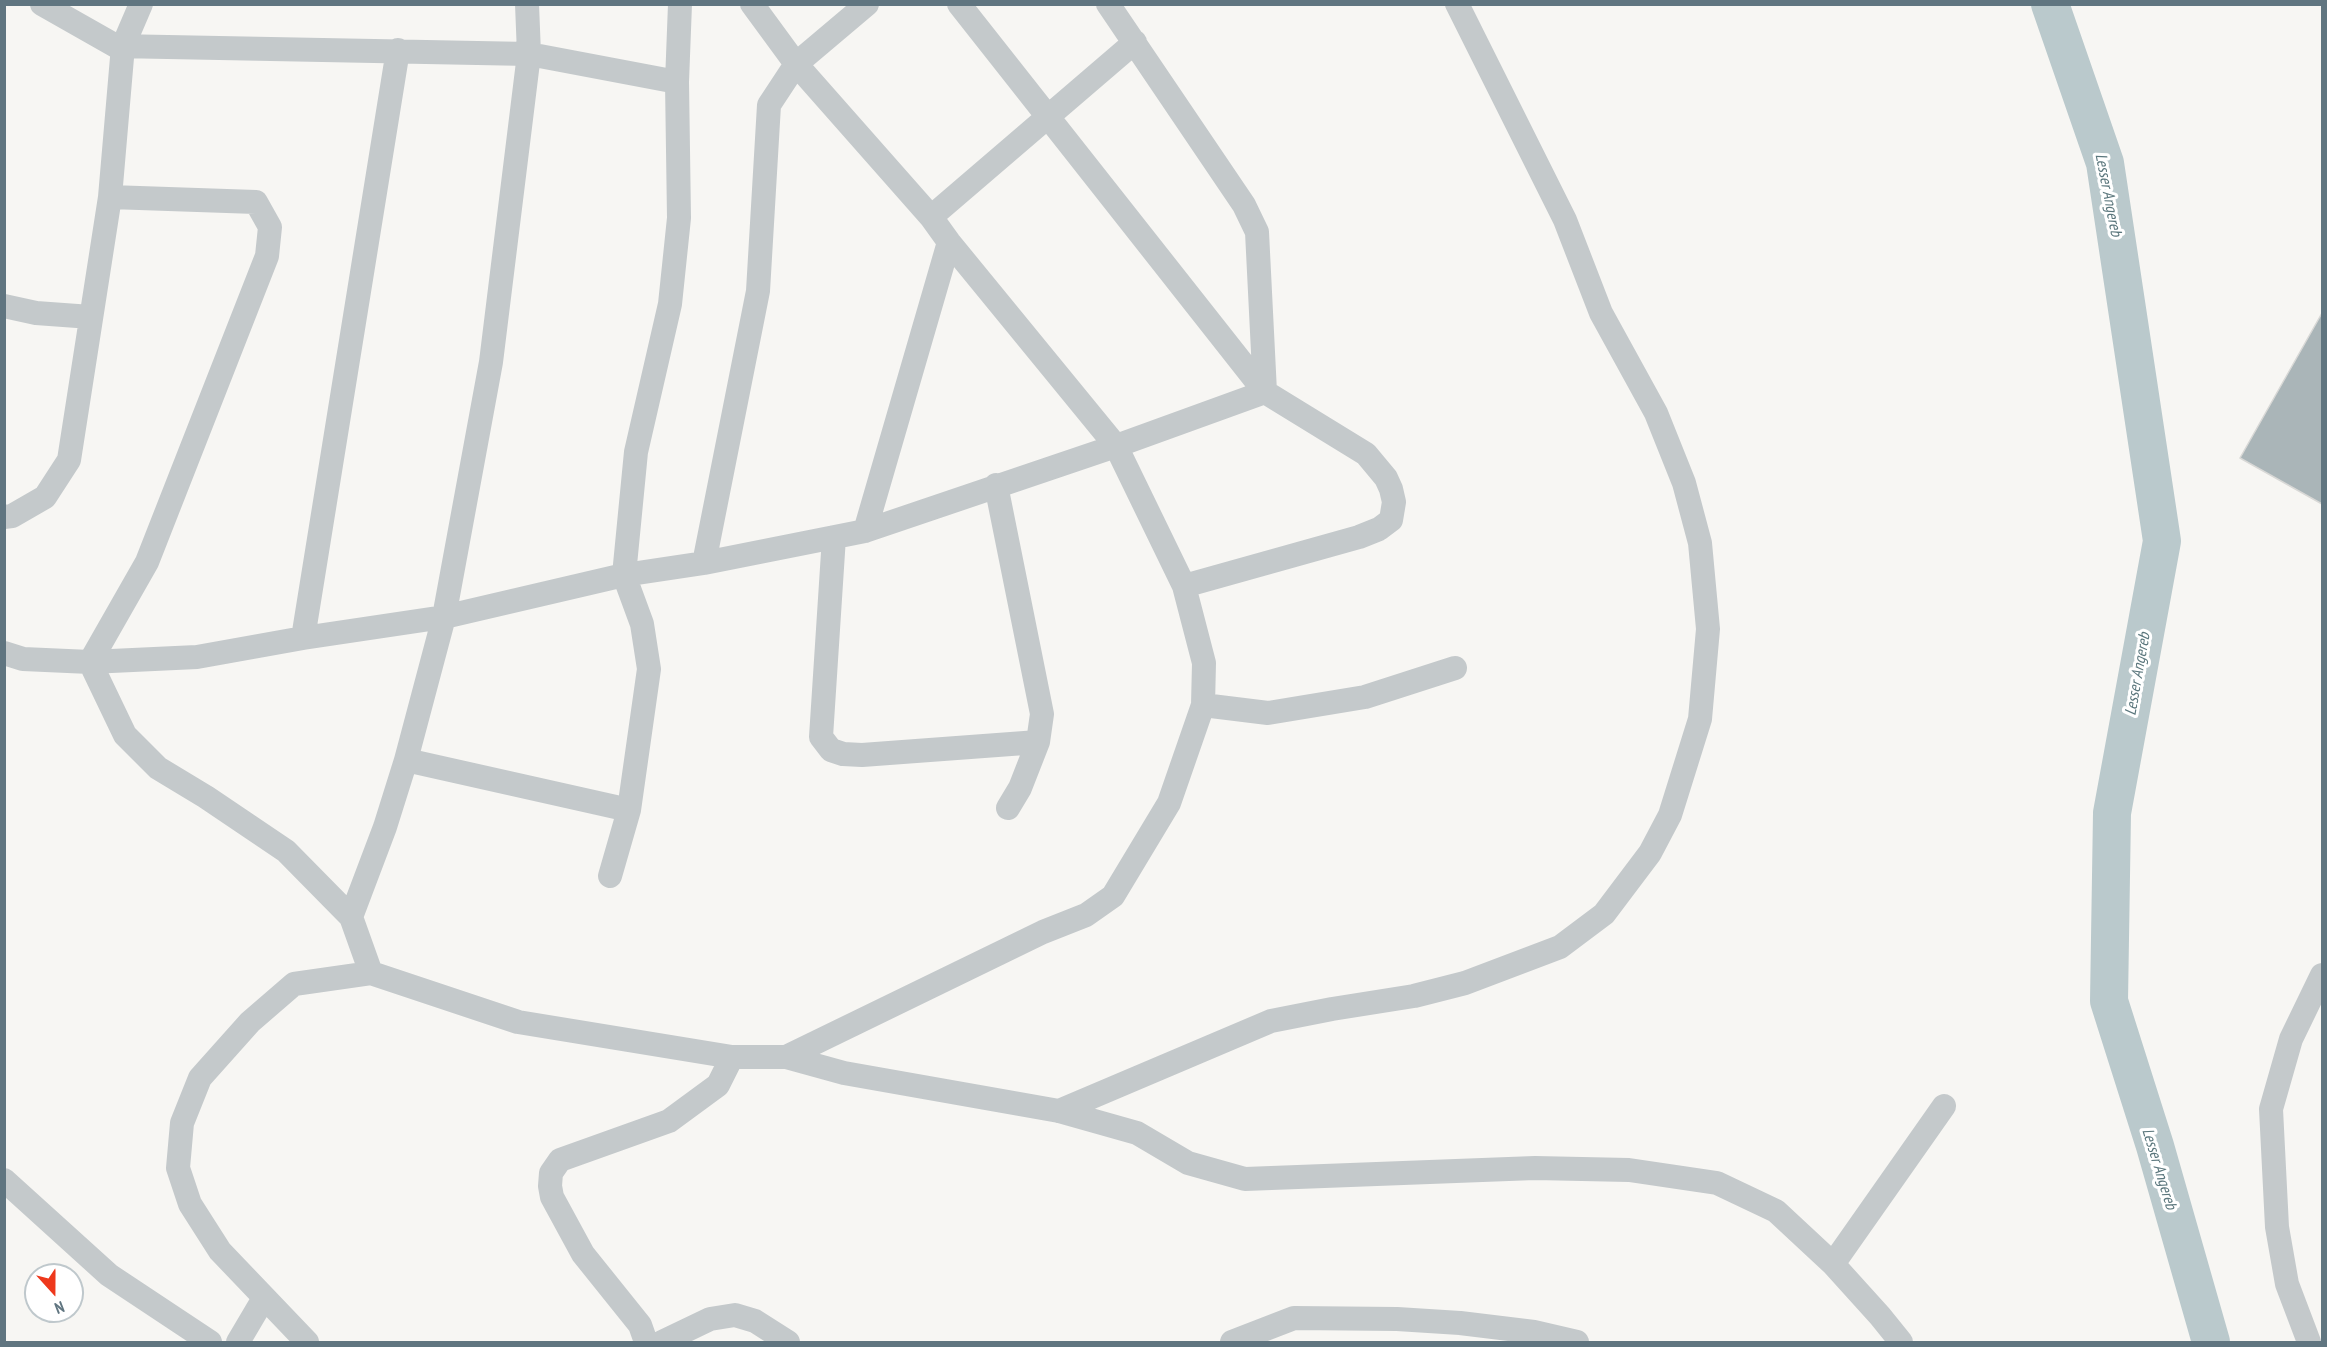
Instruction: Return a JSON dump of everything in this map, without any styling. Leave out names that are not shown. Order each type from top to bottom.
[{"type":"street","points":[[42,4],[116,46],[529,54],[677,82]]},
{"type":"street","points":[[4,517],[12,516],[45,497],[69,460],[110,197],[123,46],[141,4]]},
{"type":"street","points":[[351,917],[385,827],[406,760],[444,617],[491,362],[529,54],[527,4]]},
{"type":"street","points":[[610,876],[629,810],[649,669],[642,624],[624,575],[636,452],[671,293],[679,218],[677,82],[680,4]]},
{"type":"street","points":[[752,4],[796,64],[931,217],[1116,446],[1184,586],[1204,663],[1203,705],[1169,803],[1113,896],[1086,915],[1043,932],[786,1058]]},
{"type":"street","points":[[704,563],[758,291],[769,105],[796,64],[867,4]]},
{"type":"street","points":[[959,4],[1265,392],[1366,454],[1386,478],[1391,489],[1394,502],[1391,520],[1379,529],[1359,537],[1184,586]]},
{"type":"street","points":[[1108,4],[1136,42],[1244,205],[1257,232],[1265,392]]},
{"type":"street","points":[[1059,1111],[1271,1022],[1332,1009],[1414,996],[1465,983],[1560,947],[1604,914],[1650,853],[1670,815],[1700,719],[1708,629],[1698,533],[1684,483],[1656,413],[1601,313],[1565,220],[1457,4]]},
{"type":"street","points":[[931,217],[1136,42]]},
{"type":"street","points":[[303,638],[398,50]]},
{"type":"street","points":[[90,662],[147,562],[267,256],[270,227],[256,202],[110,197]]},
{"type":"street","points":[[865,531],[949,242]]},
{"type":"street","points":[[4,306],[36,313],[91,317]]},
{"type":"street","points":[[4,653],[23,659],[90,662],[197,657],[303,638],[444,617],[624,575],[704,563],[865,531],[1116,446],[1265,392]]},
{"type":"street","points":[[996,485],[1041,714],[1038,742],[1020,788],[1008,808]]},
{"type":"street","points":[[834,537],[821,737],[831,750],[843,754],[862,755],[1038,742]]},
{"type":"street","points":[[90,662],[125,735],[158,768],[286,850],[351,917],[371,974]]},
{"type":"street","points":[[1203,705],[1268,713],[1365,697],[1455,668]]},
{"type":"street","points":[[406,760],[629,810]]},
{"type":"street","points":[[307,1342],[220,1251],[190,1204],[178,1168],[182,1123],[200,1078],[250,1022],[294,984],[371,974],[518,1022],[732,1057],[786,1058],[844,1073],[1059,1111],[1137,1133],[1188,1163],[1245,1179],[1535,1168],[1629,1170],[1717,1183],[1776,1211],[1833,1264],[1901,1342]]},
{"type":"street","points":[[2308,1342],[2287,1284],[2277,1227],[2271,1109],[2291,1039],[2322,975]]},
{"type":"street","points":[[646,1342],[640,1325],[583,1254],[552,1197],[551,1173],[560,1160],[669,1121],[718,1085],[732,1057]]},
{"type":"street","points":[[1833,1264],[1944,1106]]},
{"type":"street","points":[[4,1180],[109,1275],[210,1342]]},
{"type":"street","points":[[238,1342],[264,1298]]},
{"type":"street","points":[[662,1342],[710,1319],[735,1315],[755,1321],[788,1342]]},
{"type":"street","points":[[1232,1342],[1294,1318],[1397,1319],[1460,1323],[1534,1332],[1577,1342]]},
{"type":"building","points":[[2322,313],[2322,504],[2240,458]]},
{"type":"waterway","name":"Lesser Angereb","points":[[2050,4],[2105,163],[2162,541],[2112,813],[2109,1001],[2155,1146],[2211,1342]]}]
